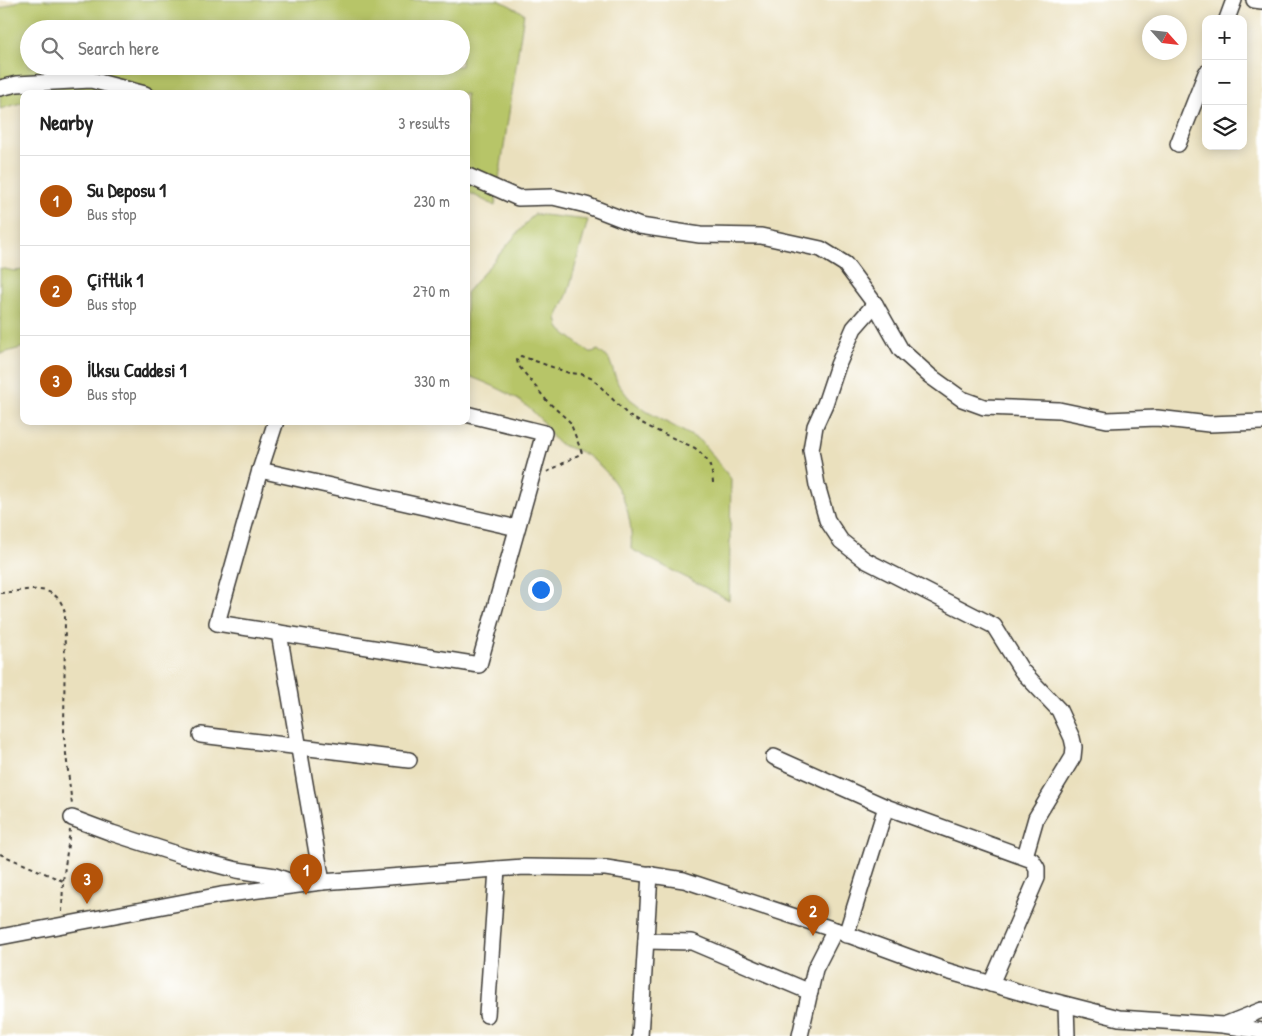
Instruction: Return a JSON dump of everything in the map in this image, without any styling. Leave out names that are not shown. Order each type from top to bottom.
[{"type":"street","points":[[1228,15],[1234,0]]},
{"type":"street","points":[[1254,0],[1262,1]]},
{"type":"street","points":[[0,88],[17,84],[91,80],[130,90]]},
{"type":"street","points":[[1178,144],[1202,83]]},
{"type":"street","points":[[470,177],[518,198],[553,197],[586,205],[640,226],[700,235],[762,236],[821,249],[845,264],[875,304],[901,350],[930,376],[962,399],[984,407],[1058,410],[1107,420],[1156,418],[1209,424],[1262,422]]},
{"type":"street","points":[[875,304],[854,328],[815,426],[811,450],[824,512],[841,541],[865,560],[994,626],[1022,671],[1058,710],[1072,738],[1073,757],[1036,818],[1025,856]]},
{"type":"street","points":[[275,425],[260,470],[217,623],[479,665],[544,433],[470,415]]},
{"type":"street","points":[[260,470],[517,528]]},
{"type":"street","points":[[279,633],[322,882]]},
{"type":"street","points":[[201,735],[409,760]]},
{"type":"street","points":[[774,757],[886,807],[1025,856],[1035,863],[1037,878],[991,984]]},
{"type":"street","points":[[800,1036],[815,969],[840,933],[886,807]]},
{"type":"street","points":[[72,818],[183,856],[237,870],[275,876],[299,885]]},
{"type":"street","points":[[0,937],[221,895],[322,882],[524,867],[606,868],[684,880],[947,971],[1066,1005],[1119,1018],[1223,1025],[1262,1031]]},
{"type":"street","points":[[487,1015],[497,869]]},
{"type":"street","points":[[640,1036],[650,874]]},
{"type":"street","points":[[646,941],[692,942],[810,992]]},
{"type":"street","points":[[1066,1005],[1066,1036]]},
{"type":"street","points":[[1223,1025],[1262,1010]]},
{"type":"path","points":[[531,480],[582,454],[570,422],[547,402],[518,366],[517,360],[521,356],[592,379],[629,416],[695,448],[703,455],[710,468],[713,483]]},
{"type":"path","points":[[0,593],[47,590],[54,593],[63,605],[65,613],[64,737],[73,809],[64,881],[62,925]]},
{"type":"path","points":[[0,854],[64,881]]},
{"type":"green space","points":[[21,0],[499,0],[524,13],[495,206],[470,193],[470,90],[20,90],[20,103],[0,109],[0,9]]},
{"type":"green space","points":[[534,214],[588,220],[568,293],[557,318],[559,327],[589,352],[598,350],[609,359],[618,384],[630,399],[646,411],[701,441],[731,479],[729,600],[631,549],[630,520],[626,506],[621,493],[604,470],[594,460],[581,452],[557,442],[541,420],[525,405],[497,388],[470,377],[470,288]]},
{"type":"green space","points":[[0,268],[20,270],[20,348],[0,354]]},
{"type":"place","name":"Su Deposu 1","points":[[306,895]]},
{"type":"place","name":"İlksu Caddesi 1","points":[[87,904]]},
{"type":"place","name":"Çiftlik 1","points":[[813,936]]}]
